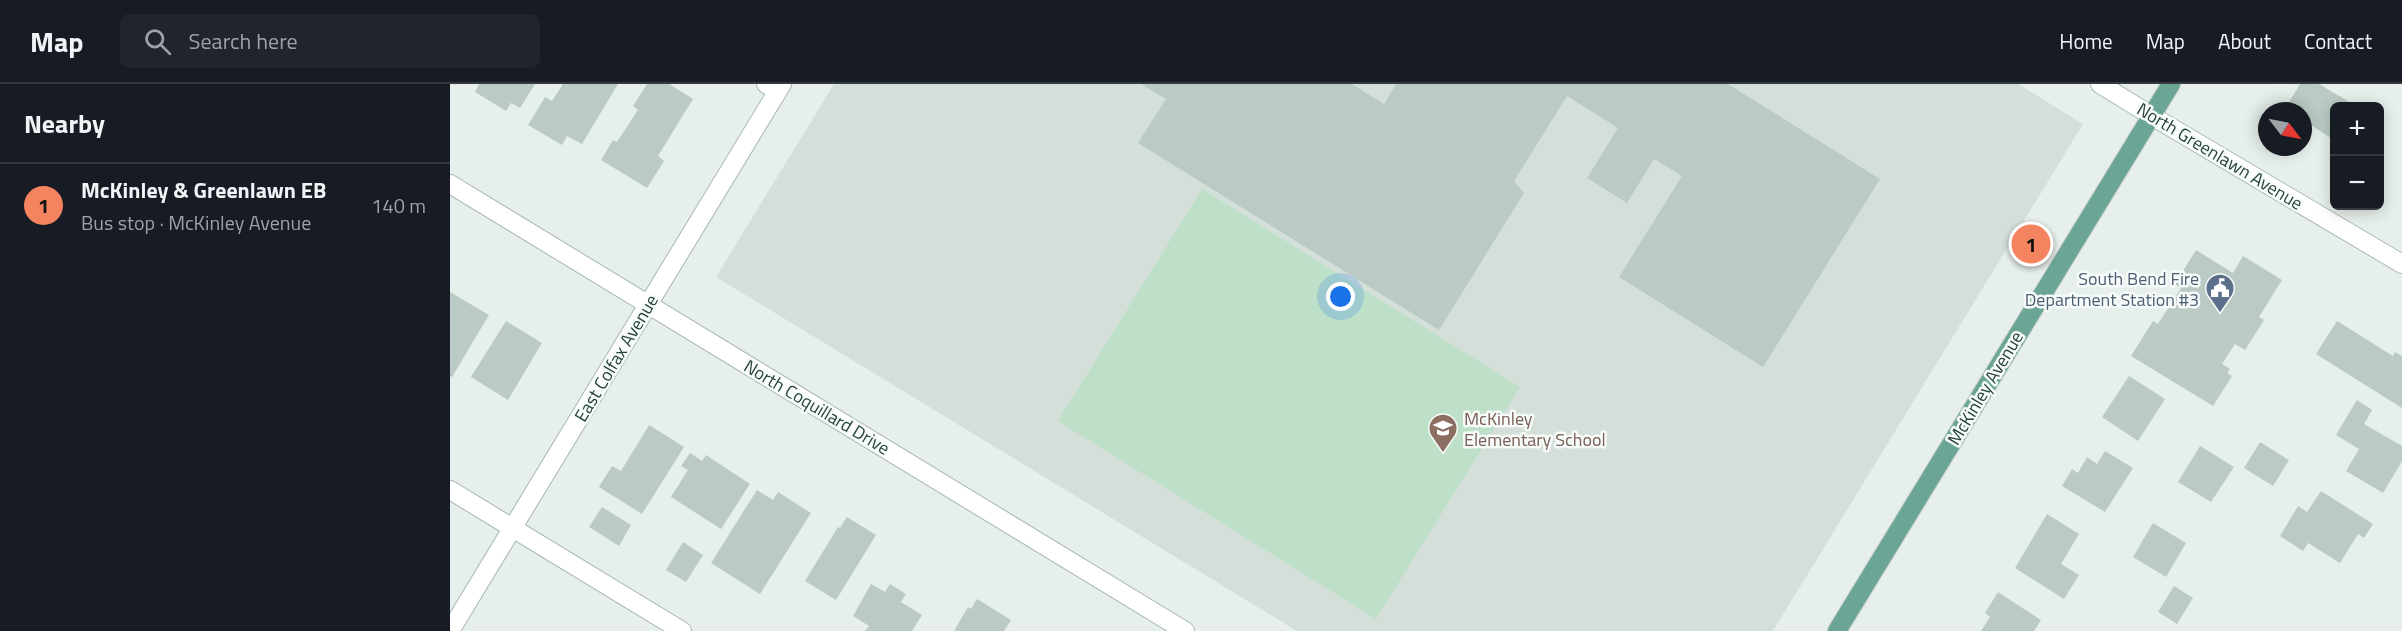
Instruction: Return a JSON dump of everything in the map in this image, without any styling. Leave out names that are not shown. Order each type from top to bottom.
[{"type":"main road","name":"McKinley Avenue","points":[[1838,631],[2171,84]]},
{"type":"street","name":"North Greenlawn Avenue","points":[[2100,84],[2402,264]]},
{"type":"street","name":"East Colfax Avenue","points":[[450,631],[649,305],[775,86]]},
{"type":"street","name":"North Coquillard Drive","points":[[450,184],[1185,631]]},
{"type":"street","points":[[450,490],[682,631]]},
{"type":"shaded area","name":"McKinley Elementary School","points":[[834,84],[2018,84],[2083,124],[1773,631],[1297,631],[716,277]]},
{"type":"green space","points":[[1202,189],[1520,387],[1376,619],[1058,421]]},
{"type":"building","points":[[479,84],[535,84],[520,108],[511,103],[506,111],[475,92]]},
{"type":"building","points":[[563,84],[618,84],[582,144],[567,136],[562,145],[528,125],[545,97],[552,101]]},
{"type":"building","points":[[647,84],[669,84],[693,99],[658,156],[664,161],[647,188],[601,160],[613,140],[617,142],[638,110],[633,106]]},
{"type":"building","points":[[1141,84],[1352,84],[1384,104],[1396,84],[1728,84],[1880,179],[1763,367],[1619,277],[1682,176],[1654,159],[1627,203],[1587,178],[1618,128],[1567,96],[1514,181],[1524,193],[1439,330],[1138,143],[1166,99]]},
{"type":"building","points":[[2300,84],[2319,84],[2349,102],[2330,102],[2330,137],[2312,126],[2312,102],[2289,102]]},
{"type":"building","points":[[2196,250],[2233,273],[2243,256],[2282,280],[2259,317],[2264,320],[2245,350],[2235,344],[2222,364],[2230,369],[2227,373],[2232,376],[2213,406],[2131,356],[2153,321],[2158,324],[2181,288],[2175,284]]},
{"type":"building","points":[[450,292],[489,315],[452,377],[450,376]]},
{"type":"building","points":[[506,321],[542,343],[508,400],[471,377]]},
{"type":"building","points":[[2337,321],[2393,356],[2395,352],[2402,356],[2402,408],[2316,354]]},
{"type":"building","points":[[2129,376],[2165,399],[2138,441],[2102,417]]},
{"type":"building","points":[[2357,400],[2372,410],[2364,424],[2402,446],[2402,461],[2383,493],[2346,471],[2359,449],[2336,435]]},
{"type":"building","points":[[649,425],[684,447],[642,514],[599,487],[612,466],[621,471]]},
{"type":"building","points":[[2260,442],[2289,460],[2273,486],[2244,468]]},
{"type":"building","points":[[2200,446],[2234,467],[2211,502],[2178,482]]},
{"type":"building","points":[[2105,451],[2133,468],[2105,512],[2062,486],[2072,469],[2078,473],[2087,457],[2097,464]]},
{"type":"building","points":[[690,453],[702,461],[706,455],[750,484],[721,529],[671,497],[688,470],[681,466]]},
{"type":"building","points":[[757,490],[773,500],[778,492],[811,513],[760,594],[711,563]]},
{"type":"building","points":[[2321,491],[2373,524],[2364,538],[2358,534],[2340,563],[2308,543],[2303,551],[2280,536],[2298,506],[2307,512]]},
{"type":"building","points":[[602,507],[631,525],[619,546],[589,527]]},
{"type":"building","points":[[2047,514],[2079,534],[2061,564],[2079,575],[2064,599],[2015,568]]},
{"type":"building","points":[[847,517],[876,535],[836,600],[805,581],[838,527],[840,528]]},
{"type":"building","points":[[2153,523],[2186,543],[2166,577],[2133,557]]},
{"type":"building","points":[[683,542],[703,555],[686,582],[666,570]]},
{"type":"building","points":[[871,584],[885,592],[890,584],[906,594],[901,602],[922,615],[912,631],[865,631],[869,626],[853,616]]},
{"type":"building","points":[[2174,586],[2193,598],[2177,624],[2158,612]]},
{"type":"building","points":[[1998,592],[2041,620],[2034,631],[1981,631],[1990,617],[1985,613]]},
{"type":"building","points":[[977,599],[1011,620],[1004,631],[954,631],[968,607],[971,609]]},
{"type":"place","name":"McKinley & Greenlawn EB","points":[[2031,244]]},
{"type":"place","name":"South Bend Fire Department Station #3","points":[[2220,314]]},
{"type":"place","name":"McKinley Elementary School","points":[[1443,454]]}]
